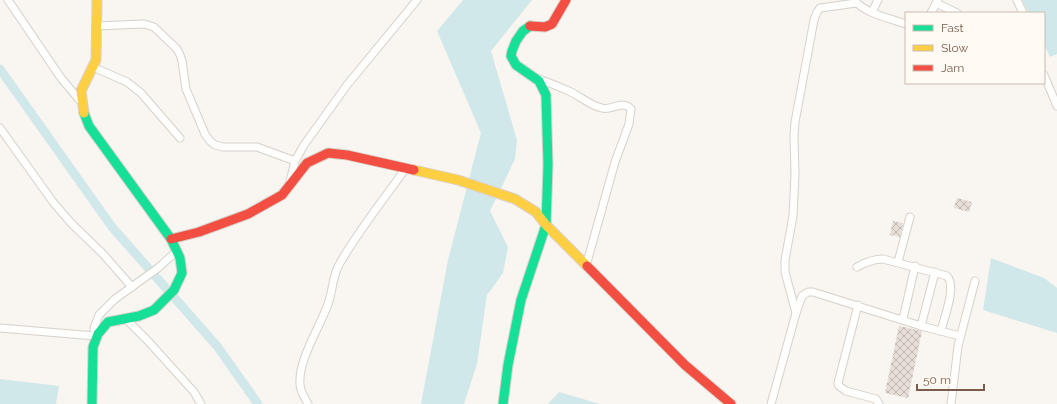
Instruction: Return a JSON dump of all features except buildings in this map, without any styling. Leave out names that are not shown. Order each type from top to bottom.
[{"type":"main road","points":[[92,404],[93,347],[98,334],[108,322],[139,316],[154,310],[174,290],[182,273],[180,258],[172,239],[89,126],[83,110],[82,91],[96,60],[97,0]]},
{"type":"main road","points":[[503,404],[508,365],[521,300],[546,225],[548,165],[546,95],[544,88],[536,77],[514,64],[511,59],[512,48],[528,26],[535,25],[544,27],[552,24],[566,0]]},
{"type":"main road","points":[[172,239],[199,232],[248,214],[282,194],[307,163],[328,153],[347,155],[458,180],[515,199],[536,212],[546,225],[685,365],[731,404]]},
{"type":"street","points":[[8,0],[61,78],[82,103]]},
{"type":"street","points":[[288,187],[295,161],[304,145],[347,85],[417,0]]},
{"type":"street","points":[[872,12],[878,0]]},
{"type":"street","points":[[1017,0],[1023,12]]},
{"type":"street","points":[[932,12],[937,1],[955,12]]},
{"type":"street","points":[[796,313],[786,272],[785,260],[793,216],[795,122],[814,20],[817,12],[820,8],[855,2],[872,12],[905,24]]},
{"type":"street","points":[[97,26],[144,24],[154,27],[177,49],[182,61],[186,89],[205,134],[215,145],[223,147],[257,147],[295,161]]},
{"type":"street","points":[[93,67],[127,82],[141,93],[180,138]]},
{"type":"street","points":[[536,77],[603,109],[622,104],[631,109],[629,124],[615,162],[586,266]]},
{"type":"street","points":[[1045,77],[1057,106]]},
{"type":"street","points":[[0,128],[53,202],[71,223],[103,254],[132,287]]},
{"type":"street","points":[[308,404],[301,391],[300,384],[302,368],[306,354],[328,305],[336,271],[352,245],[406,168]]},
{"type":"street","points":[[898,262],[910,217]]},
{"type":"street","points":[[0,328],[95,339],[94,328],[99,314],[114,299],[148,276],[177,251]]},
{"type":"street","points":[[858,267],[876,259],[916,266],[947,276],[950,279],[951,290],[941,331]]},
{"type":"street","points":[[902,320],[916,266]]},
{"type":"street","points":[[921,326],[935,272]]},
{"type":"street","points":[[951,404],[960,336],[975,281]]},
{"type":"street","points":[[771,404],[796,313],[802,296],[808,292],[813,292],[858,305],[921,326],[960,336]]},
{"type":"street","points":[[858,305],[838,382],[841,389],[876,399],[879,404]]},
{"type":"street","points":[[126,319],[194,392],[201,404]]},
{"type":"water","points":[[463,0],[532,0],[491,51],[517,140],[515,159],[490,211],[508,247],[503,273],[487,295],[477,364],[464,404],[421,404],[448,260],[481,133],[437,31]]},
{"type":"water","points":[[1022,0],[1057,0],[1057,54],[1050,57],[1045,46],[1045,12],[1028,12]]},
{"type":"water","points":[[991,258],[1044,278],[1057,288],[1057,333],[983,310]]},
{"type":"water","points":[[0,379],[59,386],[56,404],[0,404]]},
{"type":"water","points":[[559,392],[600,404],[548,404]]},
{"type":"waterway","points":[[0,69],[112,227],[217,346],[258,404]]},
{"type":"traffic: fast","points":[[503,404],[508,365],[521,300],[546,225],[548,165],[546,95],[539,81],[516,65],[511,56],[516,41],[523,31],[530,26]]},
{"type":"traffic: fast","points":[[84,113],[89,126],[171,239],[180,258],[182,273],[174,290],[154,310],[139,316],[108,322],[98,334],[93,347],[92,404]]},
{"type":"traffic: slow","points":[[84,113],[81,91],[96,60],[97,0]]},
{"type":"traffic: slow","points":[[414,170],[458,180],[515,199],[536,212],[546,225],[587,266]]},
{"type":"traffic: jam","points":[[530,26],[545,27],[552,24],[566,0]]},
{"type":"traffic: jam","points":[[171,239],[199,232],[248,214],[282,195],[307,163],[328,153],[347,155],[414,170]]},
{"type":"traffic: jam","points":[[587,266],[685,365],[731,404]]}]
